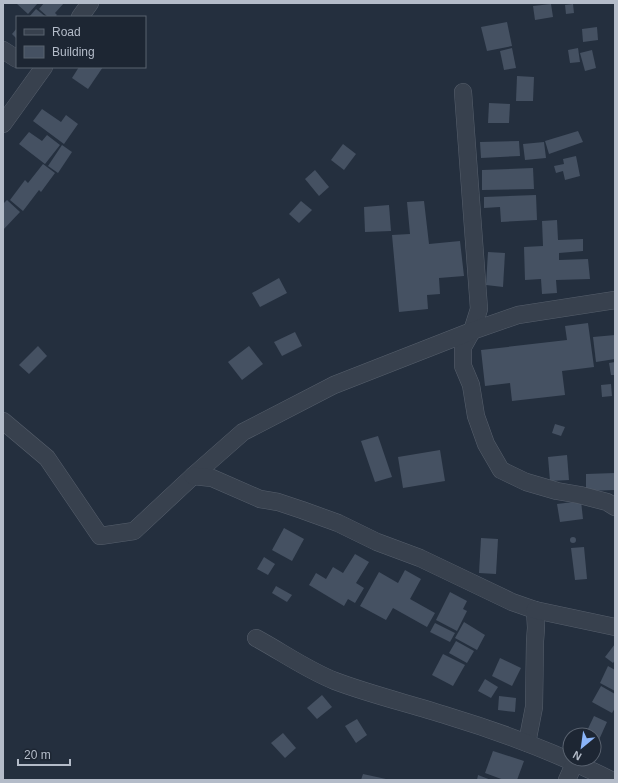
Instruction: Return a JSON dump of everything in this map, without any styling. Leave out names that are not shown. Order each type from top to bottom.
[{"type":"street","points":[[81,16],[90,3]]},
{"type":"street","points":[[3,50],[16,58]]},
{"type":"street","points":[[3,124],[37,69]]},
{"type":"street","points":[[463,92],[479,309],[472,331],[463,346],[463,366],[471,385],[476,416],[486,444],[501,470],[526,482],[557,491],[607,502],[615,506]]},
{"type":"street","points":[[3,421],[47,458],[100,536],[134,531],[243,432],[334,385],[472,331],[518,315],[615,300]]},
{"type":"street","points":[[193,476],[212,478],[260,500],[278,502],[338,523],[377,542],[420,558],[512,602],[535,610],[615,627]]},
{"type":"street","points":[[526,743],[534,706],[535,610]]},
{"type":"street","points":[[256,638],[286,656],[334,681],[448,716],[562,757]]},
{"type":"street","points":[[567,780],[573,767]]},
{"type":"street","points":[[585,767],[611,780]]},
{"type":"building","points":[[16,3],[38,3],[28,14]]},
{"type":"building","points":[[44,3],[64,3],[55,13],[57,15],[56,16],[47,16],[39,9]]},
{"type":"building","points":[[551,4],[553,17],[535,20],[533,6]]},
{"type":"building","points":[[573,4],[574,13],[566,14],[565,5]]},
{"type":"building","points":[[36,9],[45,16],[30,16]]},
{"type":"building","points":[[507,22],[512,46],[487,51],[481,27]]},
{"type":"building","points":[[597,27],[598,40],[583,42],[582,29]]},
{"type":"building","points":[[16,29],[16,38],[12,34]]},
{"type":"building","points":[[512,48],[516,68],[504,70],[500,51]]},
{"type":"building","points":[[578,48],[580,62],[570,63],[568,50]]},
{"type":"building","points":[[592,50],[596,68],[585,71],[580,53]]},
{"type":"building","points":[[78,68],[102,68],[88,89],[72,78]]},
{"type":"building","points":[[517,76],[534,77],[533,101],[516,101]]},
{"type":"building","points":[[489,103],[510,104],[509,123],[488,123]]},
{"type":"building","points":[[42,109],[61,122],[66,115],[78,124],[64,144],[33,121]]},
{"type":"building","points":[[578,131],[583,142],[549,154],[545,141]]},
{"type":"building","points":[[29,132],[42,141],[47,135],[60,145],[45,164],[19,144]]},
{"type":"building","points":[[519,141],[520,156],[481,158],[480,142]]},
{"type":"building","points":[[544,142],[546,158],[525,160],[523,144]]},
{"type":"building","points":[[343,144],[356,154],[344,170],[331,160]]},
{"type":"building","points":[[62,145],[72,152],[58,173],[48,166]]},
{"type":"building","points":[[576,156],[580,176],[565,180],[563,171],[556,173],[554,166],[564,164],[563,159]]},
{"type":"building","points":[[43,164],[55,173],[41,192],[39,190],[23,211],[10,200],[25,180],[28,183]]},
{"type":"building","points":[[533,168],[534,189],[482,190],[482,170]]},
{"type":"building","points":[[315,170],[329,187],[319,196],[305,179]]},
{"type":"building","points":[[536,195],[537,220],[501,222],[500,207],[484,208],[484,197]]},
{"type":"building","points":[[7,200],[20,212],[3,230],[3,204]]},
{"type":"building","points":[[301,201],[312,210],[299,223],[289,214]]},
{"type":"building","points":[[424,201],[429,244],[460,241],[464,276],[439,278],[440,294],[427,295],[428,309],[399,312],[392,235],[410,234],[407,202]]},
{"type":"building","points":[[389,205],[391,231],[365,232],[364,207]]},
{"type":"building","points":[[557,220],[558,240],[583,239],[583,251],[559,253],[559,260],[588,259],[590,279],[556,280],[557,293],[542,294],[541,279],[525,280],[524,247],[543,246],[542,221]]},
{"type":"building","points":[[488,252],[505,253],[503,287],[486,285]]},
{"type":"building","points":[[279,278],[287,293],[260,307],[252,293]]},
{"type":"building","points":[[588,323],[594,367],[562,371],[565,395],[512,401],[510,383],[485,386],[481,350],[567,340],[565,326]]},
{"type":"building","points":[[295,332],[302,346],[282,356],[274,342]]},
{"type":"building","points":[[615,335],[615,359],[596,362],[593,337]]},
{"type":"building","points":[[38,346],[47,356],[29,374],[19,365]]},
{"type":"building","points":[[249,346],[263,364],[242,380],[228,362]]},
{"type":"building","points":[[615,362],[615,375],[611,375],[609,363]]},
{"type":"building","points":[[611,384],[612,396],[602,397],[601,385]]},
{"type":"building","points":[[555,424],[565,427],[561,436],[552,433]]},
{"type":"building","points":[[378,436],[392,477],[375,482],[361,441]]},
{"type":"building","points":[[440,450],[445,481],[403,488],[398,457]]},
{"type":"building","points":[[567,455],[569,480],[550,481],[548,457]]},
{"type":"building","points":[[615,473],[615,490],[586,491],[586,474]]},
{"type":"building","points":[[581,501],[583,519],[560,522],[557,504]]},
{"type":"building","points":[[284,528],[304,539],[292,561],[272,550]]},
{"type":"building","points":[[573,537],[576,540],[573,543],[570,540]]},
{"type":"building","points":[[481,538],[498,539],[496,574],[479,573]]},
{"type":"building","points":[[584,547],[587,579],[575,580],[571,548]]},
{"type":"building","points":[[355,554],[369,562],[356,583],[364,588],[355,603],[348,599],[344,606],[309,585],[316,573],[326,579],[333,567],[343,573]]},
{"type":"building","points":[[264,557],[275,564],[268,575],[257,569]]},
{"type":"building","points":[[405,570],[421,579],[410,599],[435,613],[427,627],[393,608],[386,620],[360,606],[379,572],[398,583]]},
{"type":"building","points":[[276,586],[292,595],[287,602],[272,593]]},
{"type":"building","points":[[450,592],[467,601],[463,609],[467,611],[457,631],[436,620]]},
{"type":"building","points":[[464,622],[485,635],[477,650],[455,638]]},
{"type":"building","points":[[435,623],[455,633],[450,642],[430,632]]},
{"type":"building","points":[[456,641],[474,651],[467,663],[449,653]]},
{"type":"building","points":[[615,644],[615,660],[613,663],[605,657]]},
{"type":"building","points":[[443,654],[465,665],[453,686],[432,675]]},
{"type":"building","points":[[500,658],[521,668],[512,686],[492,676]]},
{"type":"building","points":[[608,666],[615,670],[615,691],[600,683]]},
{"type":"building","points":[[485,679],[498,687],[491,698],[478,691]]},
{"type":"building","points":[[601,686],[615,694],[615,708],[612,713],[592,702]]},
{"type":"building","points":[[322,695],[332,707],[317,719],[307,708]]},
{"type":"building","points":[[499,696],[516,698],[515,712],[498,710]]},
{"type":"building","points":[[594,716],[607,722],[602,733],[602,727],[589,727]]},
{"type":"building","points":[[357,719],[367,735],[356,743],[345,726]]},
{"type":"building","points":[[283,733],[296,748],[285,758],[271,743]]},
{"type":"building","points":[[493,751],[524,761],[517,780],[504,780],[485,773]]},
{"type":"building","points":[[363,774],[386,779],[386,780],[361,780]]},
{"type":"building","points":[[478,775],[491,780],[477,780]]}]
